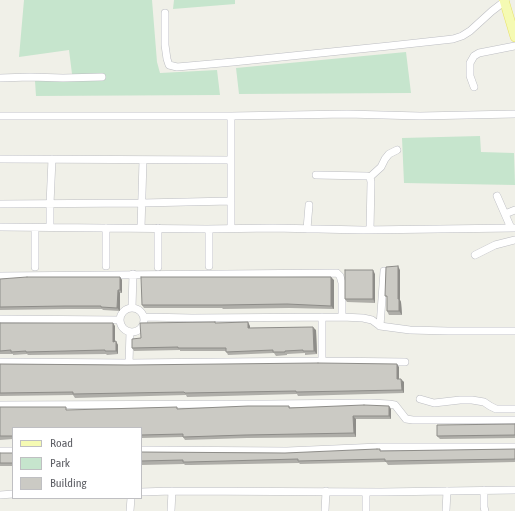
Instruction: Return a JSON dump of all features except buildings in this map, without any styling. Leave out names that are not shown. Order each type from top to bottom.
[{"type":"main road","points":[[504,1],[515,37]]},
{"type":"street","points":[[165,13],[165,45],[167,59],[169,65],[177,67],[453,39],[470,31],[504,1]]},
{"type":"street","points":[[474,87],[470,76],[470,63],[474,56],[479,53],[515,46]]},
{"type":"street","points":[[0,78],[102,77]]},
{"type":"street","points":[[0,116],[231,116],[348,114],[420,116],[515,114]]},
{"type":"street","points":[[231,116],[231,228]]},
{"type":"street","points":[[370,177],[381,167],[389,154],[397,150]]},
{"type":"street","points":[[0,159],[230,160]]},
{"type":"street","points":[[50,228],[52,159]]},
{"type":"street","points":[[141,228],[143,160]]},
{"type":"street","points":[[316,175],[370,177]]},
{"type":"street","points":[[370,177],[370,230]]},
{"type":"street","points":[[0,227],[370,230],[513,228],[497,196]]},
{"type":"street","points":[[0,204],[231,201]]},
{"type":"street","points":[[307,229],[309,205]]},
{"type":"street","points":[[505,214],[515,210]]},
{"type":"street","points":[[35,228],[35,267]]},
{"type":"street","points":[[106,228],[106,266]]},
{"type":"street","points":[[158,228],[158,267]]},
{"type":"street","points":[[209,228],[209,266]]},
{"type":"street","points":[[474,255],[495,245],[515,240]]},
{"type":"street","points":[[380,326],[384,271]]},
{"type":"street","points":[[0,276],[337,273],[340,276],[342,283],[342,317]]},
{"type":"street","points":[[132,308],[133,274]]},
{"type":"street","points":[[132,308],[140,311],[144,317],[144,322],[139,330],[130,332],[123,328],[120,320],[124,312],[132,308]]},
{"type":"street","points":[[144,317],[342,317],[363,318],[372,320],[380,326],[410,330],[515,331]]},
{"type":"street","points":[[322,317],[322,361]]},
{"type":"street","points":[[0,319],[120,320]]},
{"type":"street","points":[[129,363],[130,332]]},
{"type":"street","points":[[0,362],[405,362]]},
{"type":"street","points":[[420,399],[434,403],[472,400],[484,402],[496,409],[515,409]]},
{"type":"street","points":[[0,405],[370,403],[395,405],[406,419],[413,420],[515,420]]},
{"type":"street","points":[[142,450],[287,451],[379,447],[515,446]]},
{"type":"street","points":[[0,451],[12,451]]},
{"type":"street","points":[[484,490],[485,511]]},
{"type":"street","points":[[142,492],[366,492],[515,490]]},
{"type":"street","points":[[171,511],[172,491]]},
{"type":"street","points":[[325,511],[326,491]]},
{"type":"street","points":[[446,511],[447,491]]},
{"type":"street","points":[[366,492],[366,511]]},
{"type":"street","points":[[0,495],[12,494]]},
{"type":"street","points":[[130,499],[130,511]]},
{"type":"green space","points":[[24,0],[152,0],[157,62],[160,73],[217,70],[220,95],[36,96],[35,81],[72,74],[69,50],[19,57]]},
{"type":"green space","points":[[174,0],[235,0],[235,4],[173,9]]},
{"type":"green space","points":[[406,52],[411,93],[239,94],[236,68]]},
{"type":"green space","points":[[480,136],[481,152],[514,153],[515,185],[404,183],[402,138]]}]
